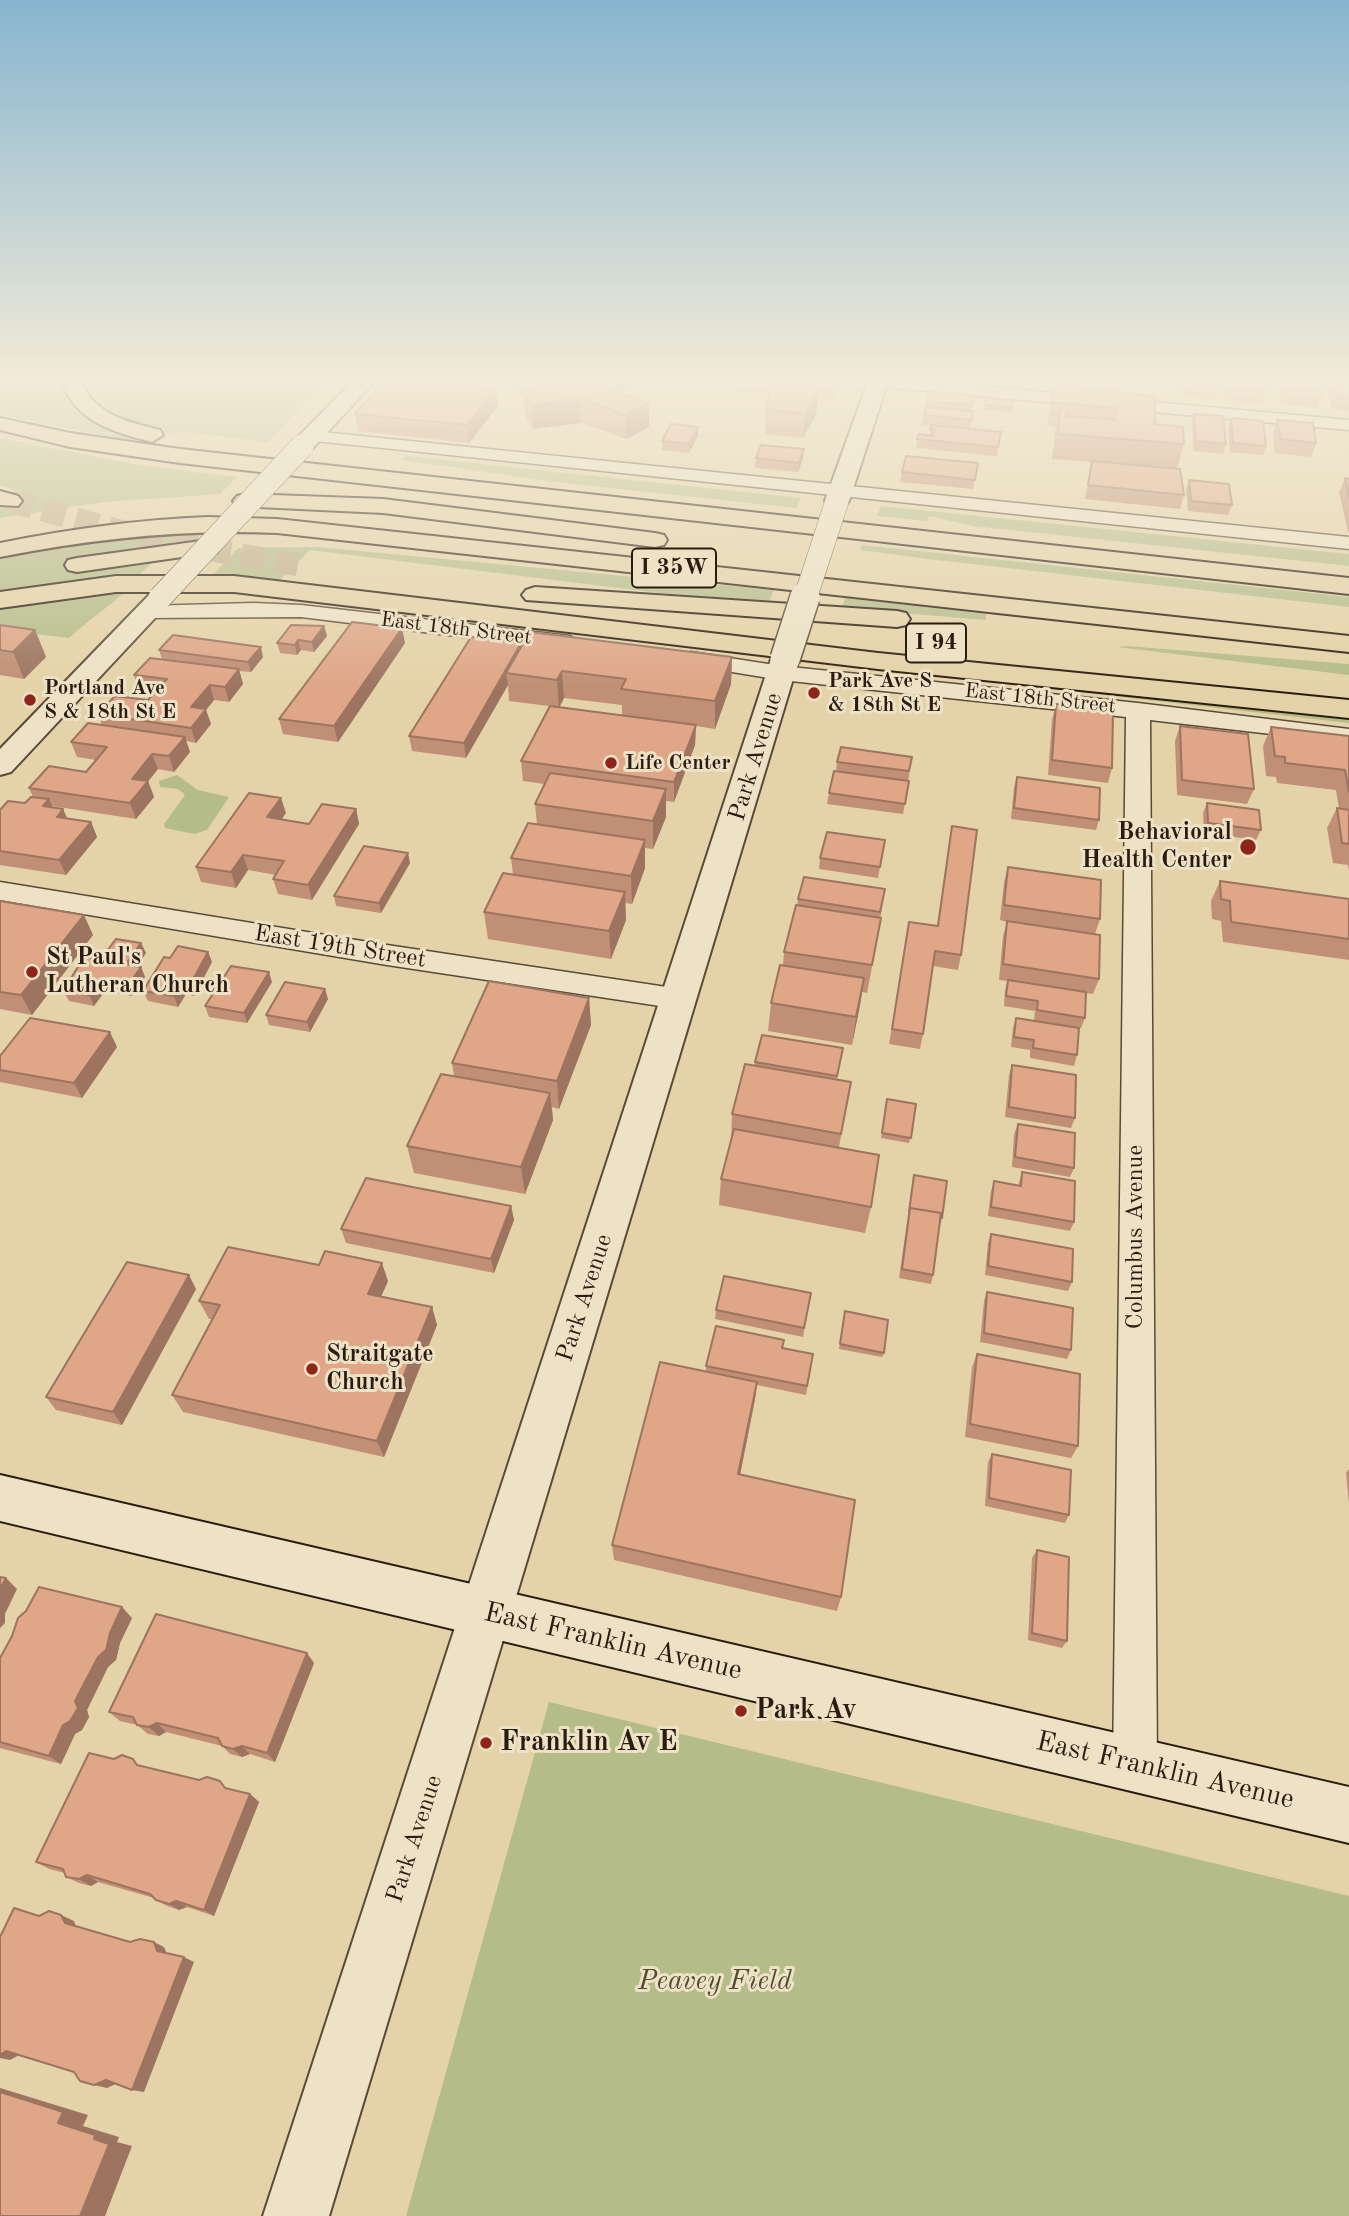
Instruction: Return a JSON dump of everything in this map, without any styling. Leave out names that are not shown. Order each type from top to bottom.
[{"type":"highway","points":[[430,484],[1349,586]]},
{"type":"highway","points":[[537,484],[990,548]]},
{"type":"highway","name":"I 35W","points":[[0,526],[136,506],[292,500],[421,510],[675,543]]},
{"type":"highway","name":"I 35W","points":[[0,550],[146,527],[253,524],[1349,644]]},
{"type":"highway","points":[[0,582],[137,555],[218,546],[281,543],[379,547],[776,580]]},
{"type":"highway","points":[[796,557],[836,562]]},
{"type":"highway","points":[[0,600],[116,584],[234,584],[878,661],[1349,709]]},
{"type":"highway","name":"I 94","points":[[1349,659],[893,618],[516,593],[1349,692]]},
{"type":"street","points":[[0,766],[266,484]]},
{"type":"street","points":[[719,484],[1349,543]]},
{"type":"street","name":"Park Avenue","points":[[296,2216],[842,484]]},
{"type":"street","name":"East 18th Street","points":[[153,605],[346,615],[706,661],[783,666],[1349,736]]},
{"type":"street","name":"Columbus Avenue","points":[[1135,1764],[1138,710]]},
{"type":"street","name":"East 19th Street","points":[[0,891],[387,955],[680,999]]},
{"type":"street","name":"East Franklin Avenue","points":[[0,1497],[1349,1815]]},
{"type":"green space","points":[[230,484],[220,494],[104,502],[0,518],[0,508],[28,494],[0,485]]},
{"type":"green space","points":[[577,484],[673,484],[801,498],[796,508]]},
{"type":"green space","points":[[881,506],[1349,554],[1349,566],[973,526],[929,516],[927,521],[877,516]]},
{"type":"green space","points":[[184,532],[139,575],[0,593],[0,557],[110,539]]},
{"type":"green space","points":[[862,545],[1349,597],[1349,607],[920,558],[860,550]]},
{"type":"green space","points":[[317,547],[774,590],[769,602],[660,593],[310,550],[279,581],[211,577],[238,548]]},
{"type":"green space","points":[[130,587],[69,638],[0,630],[0,605]]},
{"type":"green space","points":[[845,598],[986,614],[986,620],[842,608]]},
{"type":"green space","points":[[1117,647],[1349,664],[1349,675]]},
{"type":"green space","points":[[1017,681],[1349,714],[1349,723],[1008,684]]},
{"type":"green space","points":[[177,775],[198,790],[229,797],[207,830],[194,834],[165,828],[164,824],[185,795],[178,789],[160,787],[159,781]]},
{"type":"green space","name":"Peavey Field","points":[[549,1702],[1349,1896],[1349,2216],[406,2216]]},
{"type":"building","points":[[1182,484],[1184,495],[1088,485]]},
{"type":"building","points":[[1189,484],[1229,484],[1232,505],[1191,501]]},
{"type":"building","points":[[352,622],[402,628],[334,726],[279,719]]},
{"type":"building","points":[[0,625],[35,630],[13,652],[0,650]]},
{"type":"building","points":[[291,625],[324,626],[312,642],[298,640],[295,645],[277,643]]},
{"type":"building","points":[[530,632],[732,657],[715,701],[621,689],[626,679],[562,671],[557,680],[506,673]]},
{"type":"building","points":[[173,635],[261,647],[248,662],[159,650]]},
{"type":"building","points":[[471,637],[521,643],[464,743],[409,736]]},
{"type":"building","points":[[150,658],[239,669],[225,687],[210,685],[191,707],[206,709],[191,728],[98,714],[115,696],[148,700],[167,679],[134,675]]},
{"type":"building","points":[[1056,704],[1113,712],[1112,768],[1052,760]]},
{"type":"building","name":"Life Center","points":[[550,706],[696,725],[674,782],[521,761]]},
{"type":"building","points":[[88,723],[185,737],[169,756],[152,754],[132,779],[148,781],[130,803],[29,788],[49,766],[86,772],[107,747],[71,742]]},
{"type":"building","points":[[1180,726],[1248,734],[1254,789],[1182,780]]},
{"type":"building","points":[[1271,727],[1349,736],[1349,792],[1345,770],[1285,763],[1285,757],[1275,756]]},
{"type":"building","points":[[841,747],[912,757],[909,771],[837,762]]},
{"type":"building","points":[[834,771],[909,781],[905,804],[829,793]]},
{"type":"building","points":[[550,773],[666,789],[653,821],[535,804]]},
{"type":"building","points":[[1017,777],[1100,788],[1099,820],[1014,808]]},
{"type":"building","points":[[249,793],[281,798],[267,817],[309,824],[322,804],[356,809],[308,885],[273,879],[284,861],[243,855],[231,872],[196,867]]},
{"type":"building","points":[[31,797],[49,799],[43,806],[63,809],[57,817],[91,822],[59,860],[0,851],[0,810],[8,801],[25,803]]},
{"type":"building","points":[[1207,803],[1259,810],[1261,830],[1208,823]]},
{"type":"building","points":[[1337,808],[1349,810],[1349,844],[1342,843]]},
{"type":"building","points":[[528,823],[645,840],[631,876],[511,858]]},
{"type":"building","points":[[952,826],[977,830],[961,955],[935,951],[923,1034],[892,1029],[909,922],[938,926]]},
{"type":"building","points":[[827,832],[885,840],[880,867],[820,858]]},
{"type":"building","points":[[364,846],[408,853],[379,903],[334,896]]},
{"type":"building","points":[[1008,867],[1101,880],[1100,919],[1004,905]]},
{"type":"building","points":[[503,873],[625,892],[609,931],[484,912]]},
{"type":"building","points":[[804,877],[885,889],[880,912],[798,899]]},
{"type":"building","points":[[1220,881],[1349,899],[1349,939],[1231,922],[1230,901],[1221,899]]},
{"type":"building","points":[[0,901],[84,915],[21,995],[0,992]]},
{"type":"building","points":[[796,905],[881,918],[872,965],[784,952]]},
{"type":"building","points":[[1007,921],[1100,935],[1099,979],[1003,964]]},
{"type":"building","points":[[116,939],[141,943],[126,964],[141,967],[128,985],[100,980],[89,995],[63,991],[84,957],[100,960]]},
{"type":"building","points":[[178,946],[208,952],[190,985],[182,984],[174,996],[143,991],[164,957],[170,958]]},
{"type":"building","points":[[780,965],[864,978],[856,1017],[771,1003]]},
{"type":"building","points":[[231,966],[269,972],[244,1013],[205,1006]]},
{"type":"building","points":[[1008,980],[1086,992],[1085,1018],[1037,1010],[1038,1001],[1006,996]]},
{"type":"building","points":[[489,981],[589,998],[557,1081],[452,1063]]},
{"type":"building","points":[[285,982],[325,989],[307,1022],[266,1015]]},
{"type":"building","points":[[30,1018],[110,1032],[74,1083],[0,1070],[0,1056]]},
{"type":"building","points":[[1016,1018],[1079,1028],[1077,1055],[1033,1048],[1034,1040],[1014,1037]]},
{"type":"building","points":[[762,1035],[843,1048],[837,1076],[755,1062]]},
{"type":"building","points":[[745,1064],[851,1082],[841,1134],[732,1114]]},
{"type":"building","points":[[1012,1065],[1076,1075],[1075,1118],[1009,1107]]},
{"type":"building","points":[[441,1074],[550,1093],[521,1167],[407,1146]]},
{"type":"building","points":[[887,1099],[916,1104],[911,1138],[882,1133]]},
{"type":"building","points":[[1018,1124],[1075,1133],[1074,1168],[1015,1157]]},
{"type":"building","points":[[734,1129],[879,1155],[871,1207],[721,1179]]},
{"type":"building","points":[[1022,1172],[1075,1181],[1074,1222],[991,1207],[994,1181],[1021,1186]]},
{"type":"building","points":[[914,1175],[947,1181],[942,1218],[941,1213],[910,1208],[909,1212]]},
{"type":"building","points":[[366,1178],[511,1206],[491,1259],[341,1229]]},
{"type":"building","points":[[910,1208],[941,1213],[933,1275],[902,1269]]},
{"type":"building","points":[[991,1234],[1073,1249],[1072,1282],[988,1266]]},
{"type":"building","name":"Straitgate Church","points":[[228,1247],[319,1265],[325,1251],[382,1263],[368,1294],[432,1307],[377,1441],[172,1395],[220,1305],[199,1301]]},
{"type":"building","points":[[127,1262],[189,1275],[113,1412],[46,1397]]},
{"type":"building","points":[[724,1276],[811,1293],[804,1328],[716,1310]]},
{"type":"building","points":[[987,1292],[1073,1308],[1071,1350],[984,1333]]},
{"type":"building","points":[[845,1311],[888,1320],[884,1353],[840,1344]]},
{"type":"building","points":[[716,1326],[784,1340],[782,1348],[813,1354],[807,1386],[706,1366]]},
{"type":"building","points":[[977,1354],[1080,1374],[1078,1446],[970,1424]]},
{"type":"building","points":[[660,1362],[757,1382],[738,1474],[855,1500],[841,1597],[612,1545]]},
{"type":"building","points":[[992,1454],[1071,1470],[1069,1515],[989,1498]]},
{"type":"building","points":[[1037,1550],[1069,1557],[1067,1641],[1032,1633]]},
{"type":"building","points":[[0,1577],[6,1578],[0,1589]]},
{"type":"building","points":[[39,1587],[122,1607],[110,1633],[106,1650],[98,1657],[75,1701],[78,1708],[70,1721],[63,1725],[49,1756],[0,1742],[0,1658],[18,1618],[26,1611]]},
{"type":"building","points":[[156,1614],[307,1653],[267,1753],[242,1746],[233,1749],[222,1746],[218,1738],[157,1723],[149,1727],[137,1725],[133,1717],[109,1712]]},
{"type":"building","points":[[89,1753],[114,1759],[122,1755],[133,1759],[137,1765],[199,1780],[207,1777],[220,1781],[225,1788],[250,1794],[204,1910],[176,1901],[169,1904],[156,1900],[150,1894],[87,1875],[79,1879],[66,1877],[63,1869],[36,1862]]},
{"type":"building","points":[[14,1908],[39,1916],[49,1911],[61,1915],[65,1923],[130,1942],[140,1939],[154,1942],[157,1951],[184,1957],[132,2090],[106,2080],[94,2085],[80,2081],[74,2072],[6,2051],[0,2055],[0,1937]]},
{"type":"building","points":[[0,2092],[63,2112],[58,2123],[95,2135],[94,2139],[109,2144],[80,2216],[0,2216]]},
{"type":"tunnel","points":[[10,501],[149,539],[299,565]]},
{"type":"place","name":"Park Ave S & 18th St E","points":[[814,693]]},
{"type":"place","name":"Portland Ave S & 18th St E","points":[[30,700]]},
{"type":"place","name":"Life Center","points":[[611,763]]},
{"type":"place","name":"Behavioral Health Center","points":[[1248,847]]},
{"type":"place","name":"St Paul's Lutheran Church","points":[[32,972]]},
{"type":"place","name":"Straitgate Church","points":[[312,1369]]},
{"type":"place","name":"Park Av","points":[[741,1711]]},
{"type":"place","name":"Franklin Av E","points":[[486,1743]]}]
